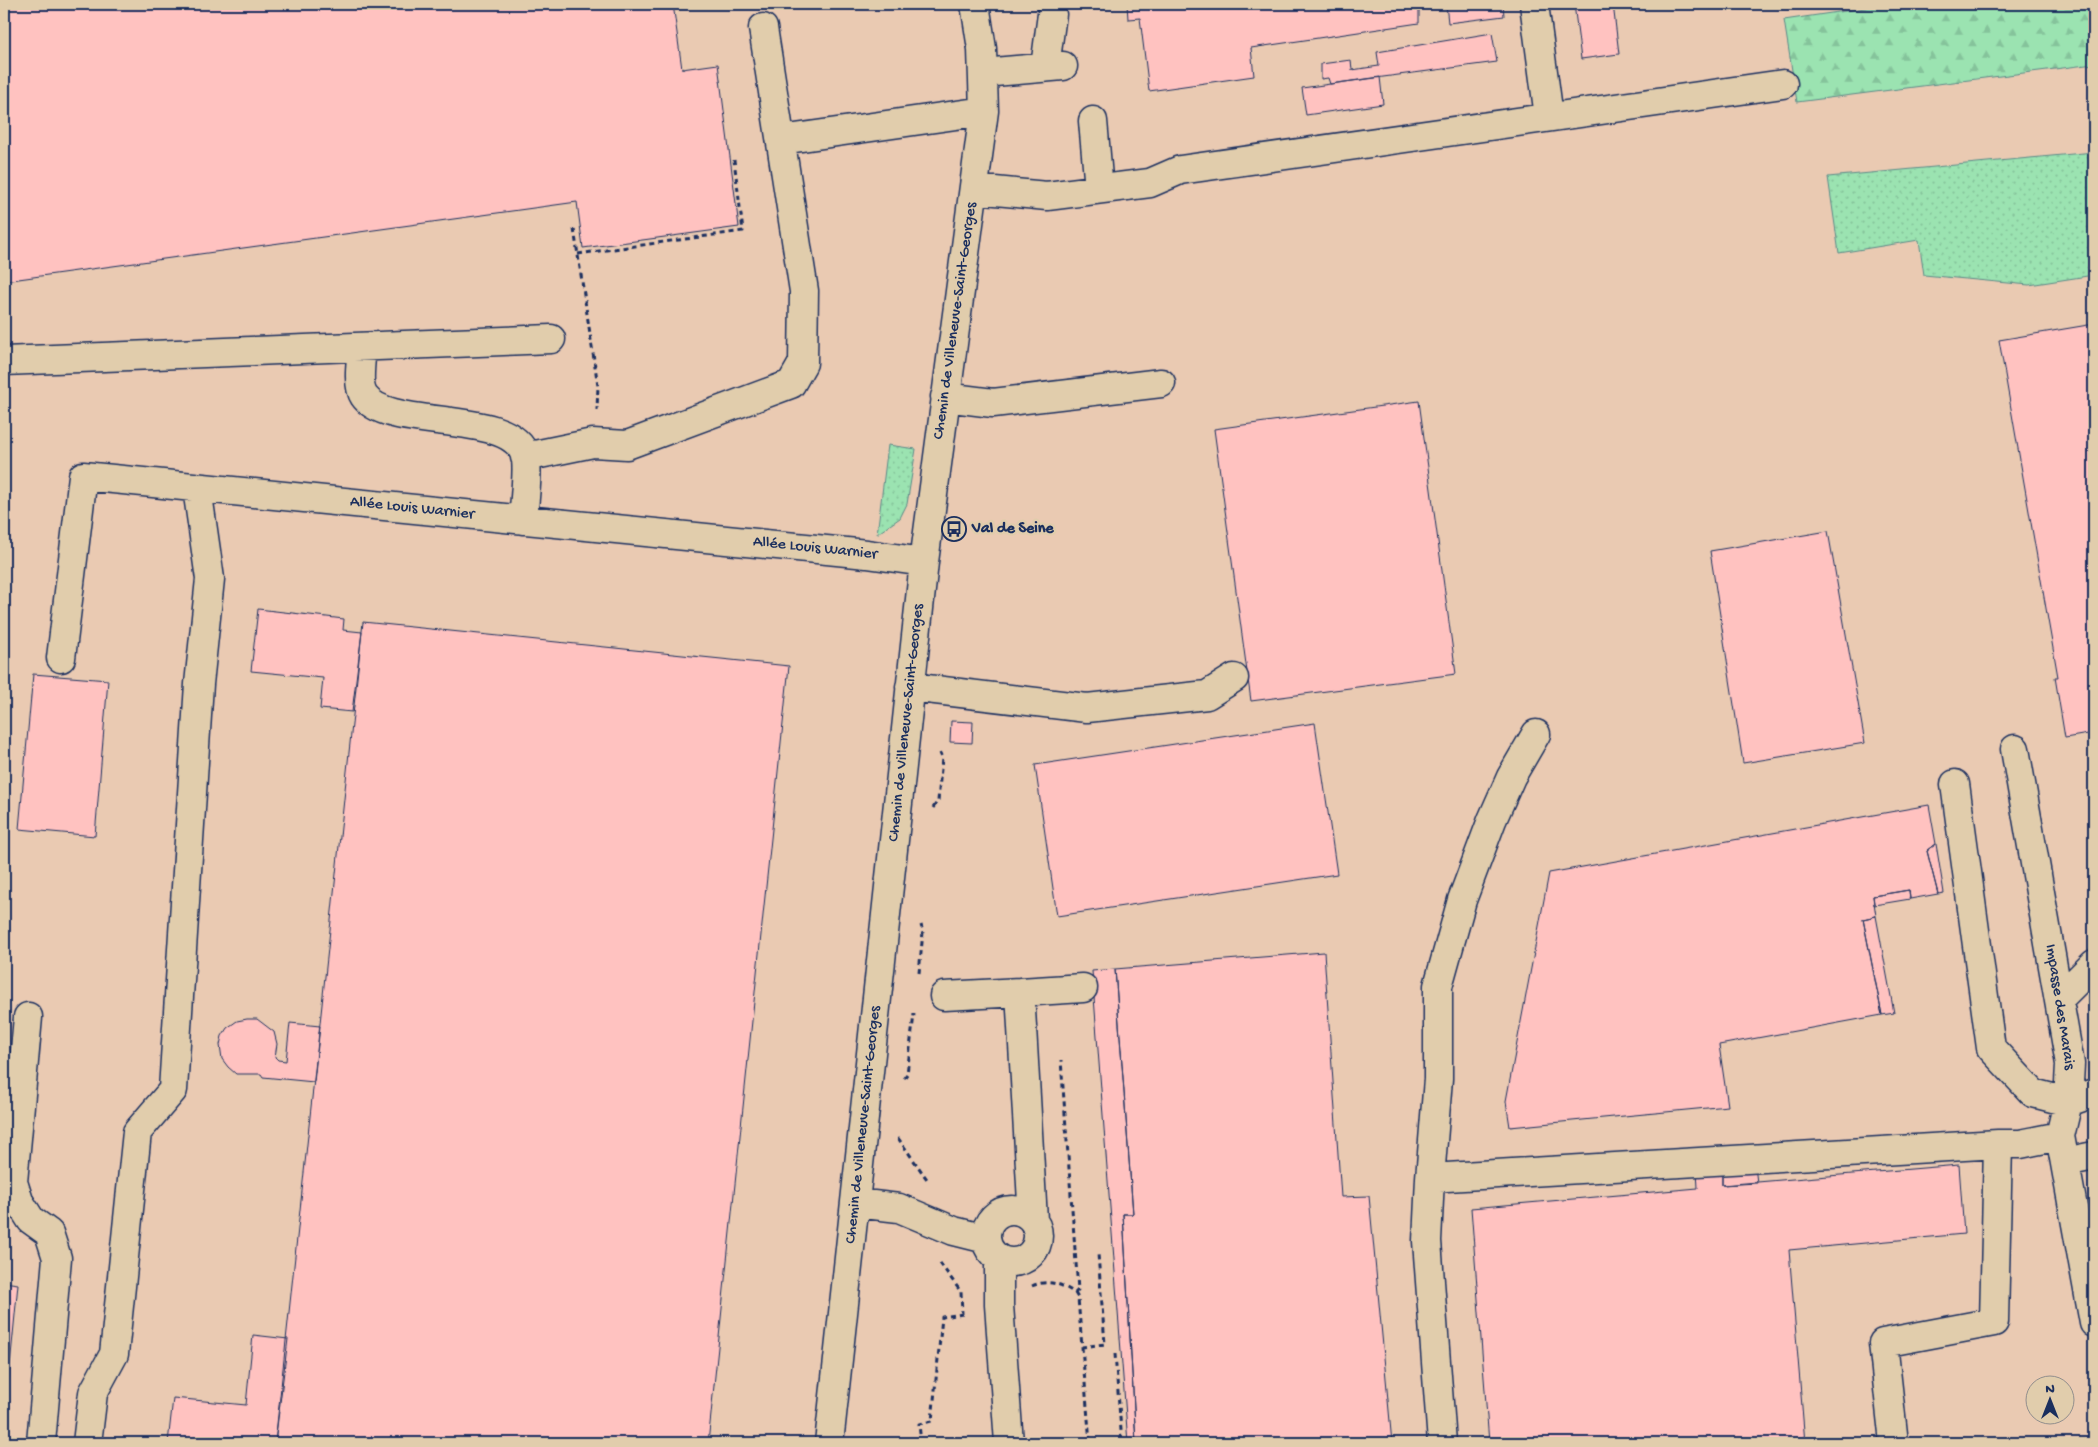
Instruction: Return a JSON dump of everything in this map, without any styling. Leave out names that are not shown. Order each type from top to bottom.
[{"type":"street","name":"Chemin de Villeneuve-Saint-Georges","points":[[829,1443],[924,562],[984,111],[982,49],[974,4]]},
{"type":"street","points":[[1534,4],[1549,117]]},
{"type":"street","points":[[983,73],[1054,66],[1052,14]]},
{"type":"street","points":[[526,457],[592,443],[627,444],[791,384],[803,363],[804,291],[763,28]]},
{"type":"street","points":[[974,189],[1047,196],[1150,183],[1180,170],[1783,84]]},
{"type":"street","points":[[781,140],[984,111]]},
{"type":"street","points":[[1093,121],[1099,189]]},
{"type":"street","points":[[4,361],[551,339]]},
{"type":"street","points":[[362,347],[360,378],[363,395],[373,405],[395,413],[438,419],[500,432],[512,438],[521,447],[526,457],[523,520]]},
{"type":"street","points":[[945,397],[993,403],[1161,383]]},
{"type":"street","name":"Allée Louis Warnier","points":[[61,658],[82,476],[867,554],[924,562]]},
{"type":"street","points":[[87,1443],[93,1393],[114,1354],[137,1132],[173,1090],[199,684],[210,579],[197,488]]},
{"type":"street","points":[[910,687],[961,691],[1087,708],[1207,695],[1234,678]]},
{"type":"street","points":[[1442,1443],[1427,1241],[1438,1079],[1438,986],[1462,900],[1492,820],[1511,777],[1536,734]]},
{"type":"street","name":"Impasse des Marais","points":[[2015,749],[2070,1064],[2063,1149],[2094,1323]]},
{"type":"street","points":[[1955,784],[1992,1048],[2033,1092],[2068,1102],[2094,1093]]},
{"type":"street","points":[[2059,999],[2094,964]]},
{"type":"street","points":[[944,996],[1084,988]]},
{"type":"street","points":[[856,1202],[899,1208],[993,1249],[1007,1262],[1016,1262],[1032,1254],[1037,1246],[1038,1229],[1033,1220],[1020,992]]},
{"type":"street","points":[[28,1017],[13,1182],[19,1201],[31,1220],[49,1233],[57,1258],[41,1443]]},
{"type":"street","points":[[1430,1178],[1998,1144],[2020,1144],[2063,1149],[2094,1156]]},
{"type":"street","points":[[1894,1443],[1883,1343],[1994,1322],[1998,1144]]},
{"type":"street","points":[[1010,1443],[999,1305],[990,1223],[1002,1212],[1018,1210],[1033,1220]]},
{"type":"path","points":[[578,254],[743,231],[734,160]]},
{"type":"path","points":[[574,229],[598,386],[596,420],[592,443]]},
{"type":"path","points":[[931,810],[938,801],[942,758],[939,752]]},
{"type":"path","points":[[918,980],[923,932],[919,918]]},
{"type":"path","points":[[902,1081],[907,1074],[915,1008]]},
{"type":"path","points":[[895,1134],[933,1188]]},
{"type":"path","points":[[1082,1346],[1105,1344],[1098,1254]]},
{"type":"path","points":[[1075,1294],[1078,1298],[1090,1443]]},
{"type":"path","points":[[1115,1354],[1122,1443]]},
{"type":"shaded area","points":[[4,4],[2094,4],[2094,1443],[4,1443]]},
{"type":"green space","points":[[1892,4],[2094,4],[2094,64],[1797,102],[1784,20]]},
{"type":"green space","points":[[2094,152],[2094,275],[2029,285],[1924,275],[1919,240],[1839,253],[1828,177]]},
{"type":"green space","points":[[888,445],[916,449],[907,504],[900,518],[877,534]]},
{"type":"building","points":[[4,4],[673,4],[682,69],[718,64],[739,227],[583,248],[577,202],[4,281]]},
{"type":"building","points":[[1127,4],[1419,4],[1419,23],[1251,48],[1254,76],[1149,91],[1140,18],[1128,19]]},
{"type":"building","points":[[1446,4],[1503,4],[1504,16],[1448,23]]},
{"type":"building","points":[[1574,4],[1613,4],[1619,54],[1581,59]]},
{"type":"building","points":[[1492,33],[1497,62],[1330,84],[1328,78],[1321,79],[1321,64],[1351,60],[1352,70],[1379,66],[1377,52]]},
{"type":"building","points":[[1380,77],[1383,104],[1306,115],[1302,88]]},
{"type":"building","points":[[2094,324],[2094,733],[2065,738],[2055,677],[2058,677],[1999,340]]},
{"type":"building","points":[[1419,401],[1456,674],[1251,701],[1214,429]]},
{"type":"building","points":[[1828,531],[1865,743],[1743,763],[1710,551]]},
{"type":"building","points":[[258,609],[344,619],[343,630],[362,632],[352,712],[320,709],[323,678],[251,671]]},
{"type":"building","points":[[363,622],[789,666],[708,1443],[275,1443]]},
{"type":"building","points":[[33,674],[108,680],[95,836],[19,829]]},
{"type":"building","points":[[951,721],[973,722],[972,743],[950,742]]},
{"type":"building","points":[[1315,723],[1337,874],[1057,916],[1035,765]]},
{"type":"building","points":[[1929,805],[1936,844],[1927,851],[1938,894],[1910,899],[1909,890],[1873,896],[1876,916],[1863,919],[1882,1015],[1719,1045],[1728,1106],[1510,1127],[1506,1101],[1549,873]]},
{"type":"building","points":[[1936,844],[1944,893],[1938,894],[1927,851]]},
{"type":"building","points":[[1909,890],[1910,899],[1874,905],[1873,896]]},
{"type":"building","points":[[1876,916],[1894,1013],[1882,1015],[1863,919]]},
{"type":"building","points":[[1324,952],[1341,1197],[1369,1196],[1392,1443],[1136,1443],[1123,1214],[1133,1214],[1115,969]]},
{"type":"building","points":[[1115,969],[1133,1214],[1123,1214],[1136,1443],[1128,1443],[1092,971]]},
{"type":"building","points":[[257,1019],[274,1032],[277,1044],[275,1057],[278,1060],[286,1061],[290,1023],[320,1026],[314,1082],[263,1077],[261,1074],[236,1074],[228,1067],[222,1059],[220,1045],[222,1036],[227,1028],[237,1021]]},
{"type":"building","points":[[1959,1165],[1964,1234],[1789,1250],[1805,1443],[1489,1443],[1471,1208],[1698,1188],[1697,1170],[1722,1170],[1722,1185]]},
{"type":"building","points":[[1755,1166],[1757,1183],[1722,1185],[1722,1170]]},
{"type":"building","points":[[4,1282],[18,1284],[5,1417],[4,1417]]},
{"type":"building","points":[[253,1335],[288,1339],[275,1443],[168,1443],[173,1398],[246,1405]]},
{"type":"place","name":"Val de Seine","points":[[954,529]]}]
